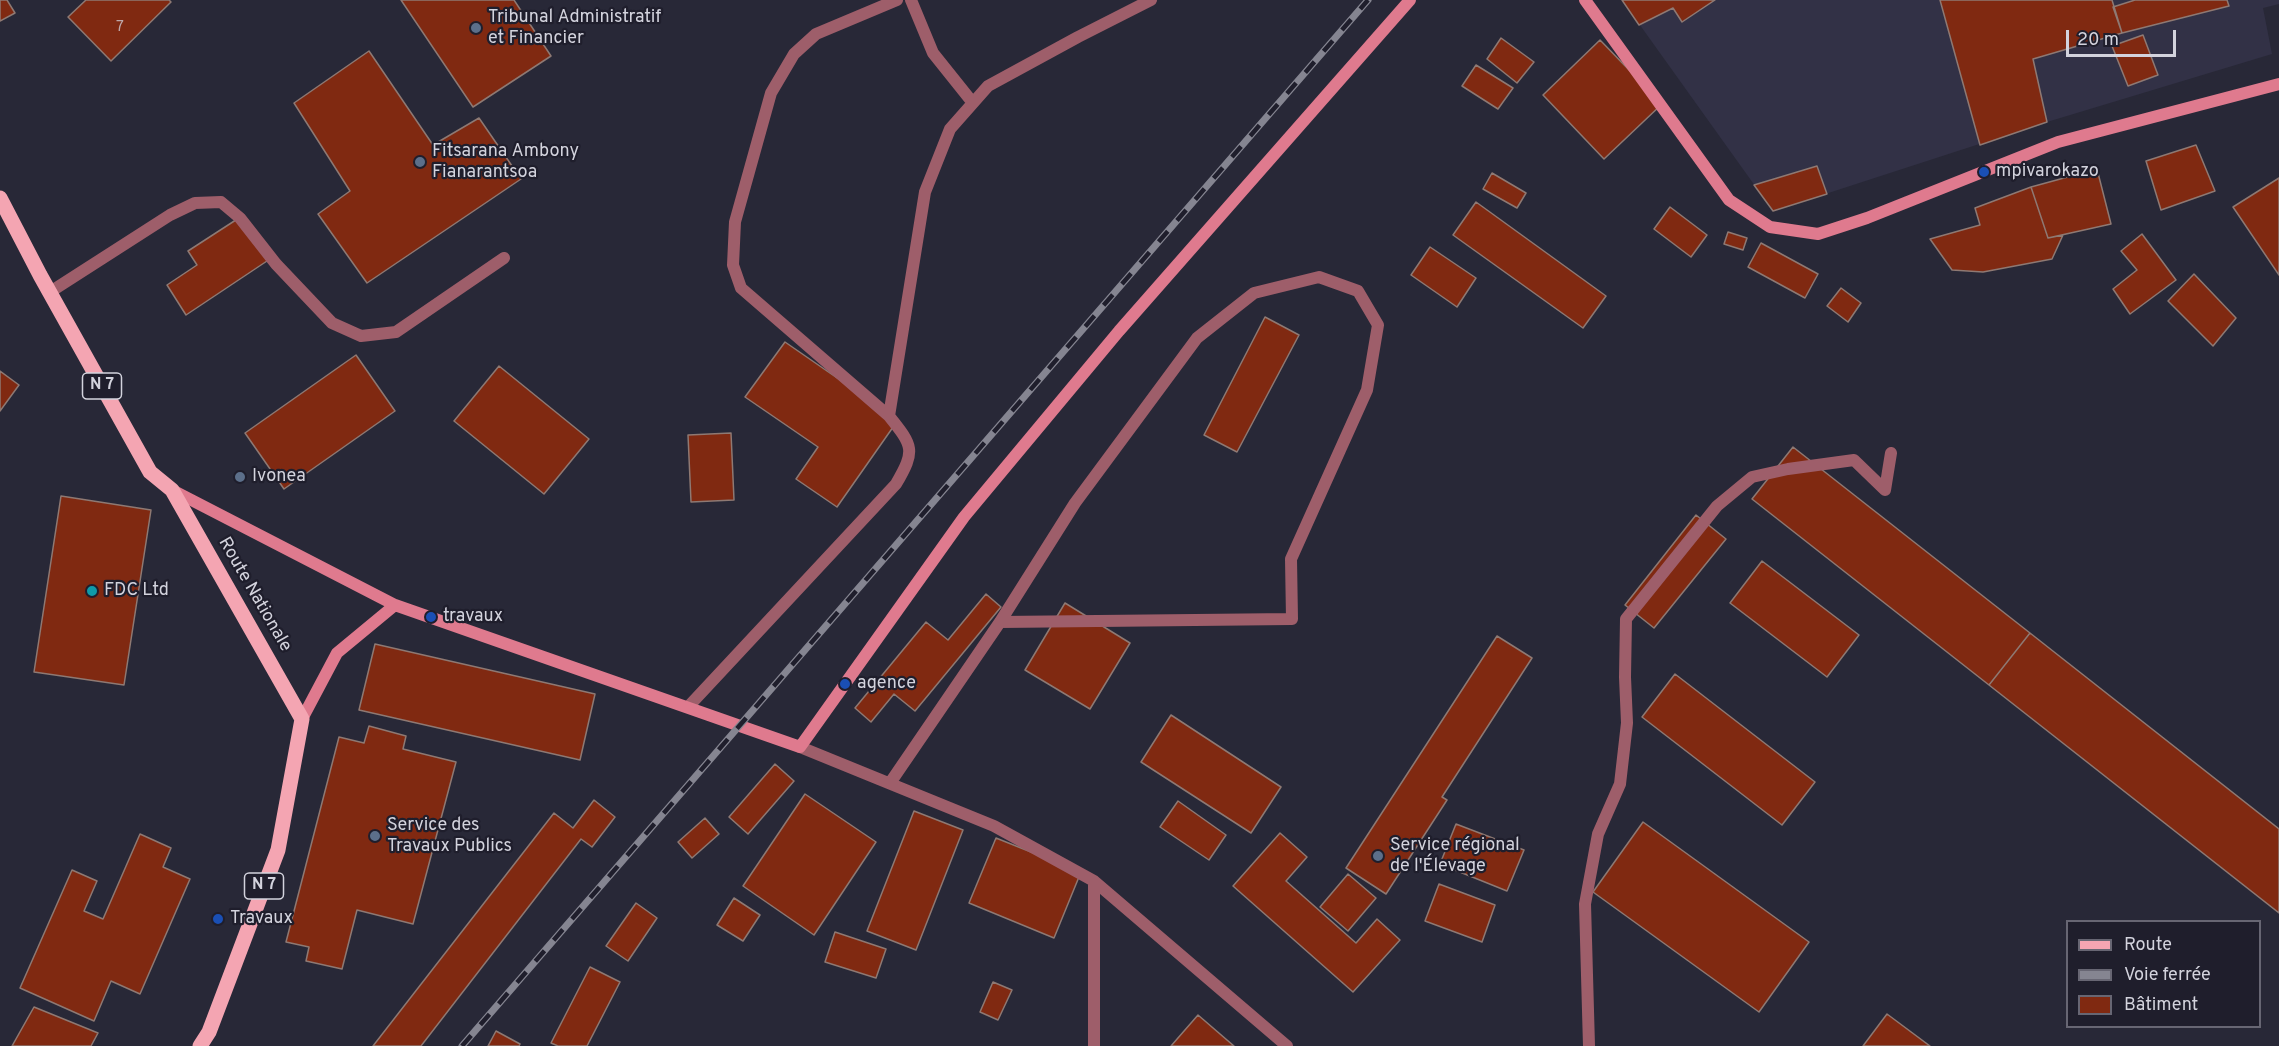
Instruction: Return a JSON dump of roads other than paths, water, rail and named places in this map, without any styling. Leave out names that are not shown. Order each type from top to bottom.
[{"type":"main road","name":"N 7","points":[[0,198],[40,275],[150,472],[172,489]]},
{"type":"main road","name":"Route Nationale","points":[[172,489],[302,718]]},
{"type":"main road","name":"N 7","points":[[200,1046],[209,1032],[278,850],[302,718]]},
{"type":"street","points":[[688,707],[896,484],[910,460],[906,438],[889,416],[741,288],[733,265],[735,222],[771,93],[794,54],[816,34],[897,0]]},
{"type":"street","points":[[911,0],[933,53],[973,103]]},
{"type":"street","points":[[889,416],[925,192],[950,129],[988,86],[1151,0]]},
{"type":"street","points":[[800,747],[964,517],[1119,331],[1410,0]]},
{"type":"street","points":[[1585,0],[1730,200],[1770,227],[1818,234],[1867,218],[2058,142],[2279,84]]},
{"type":"street","points":[[50,292],[170,215],[195,202],[221,202],[240,218],[276,264],[332,322],[361,336],[396,332],[504,258]]},
{"type":"street","points":[[890,783],[1000,622],[1075,503],[1197,338],[1254,293],[1319,277],[1358,291],[1378,324],[1367,390],[1291,559],[1292,619],[1000,622]]},
{"type":"street","points":[[1589,1046],[1585,904],[1598,834],[1620,784],[1627,723],[1626,619],[1717,506],[1752,477],[1788,469],[1854,460],[1885,490],[1891,453]]},
{"type":"street","points":[[172,489],[395,605],[800,747],[994,826],[1094,881],[1287,1046]]},
{"type":"street","points":[[302,718],[337,653],[395,605]]},
{"type":"street","points":[[1094,881],[1094,1046]]},
{"type":"railway","points":[[462,1046],[1368,0]]},
{"type":"place","name":"Tribunal Administratif et Financier","points":[[476,28]]},
{"type":"place","name":"Fitsarana Ambony Fianarantsoa","points":[[420,162]]},
{"type":"place","name":"mpivarokazo","points":[[1984,172]]},
{"type":"place","name":"Ivonea","points":[[240,477]]},
{"type":"place","name":"FDC Ltd","points":[[92,591]]},
{"type":"place","name":"travaux","points":[[431,617]]},
{"type":"place","name":"agence","points":[[845,684]]},
{"type":"place","name":"Service des Travaux Publics","points":[[375,836]]},
{"type":"place","name":"Service régional de l'Élevage","points":[[1378,856]]},
{"type":"place","name":"Travaux","points":[[218,919]]}]
